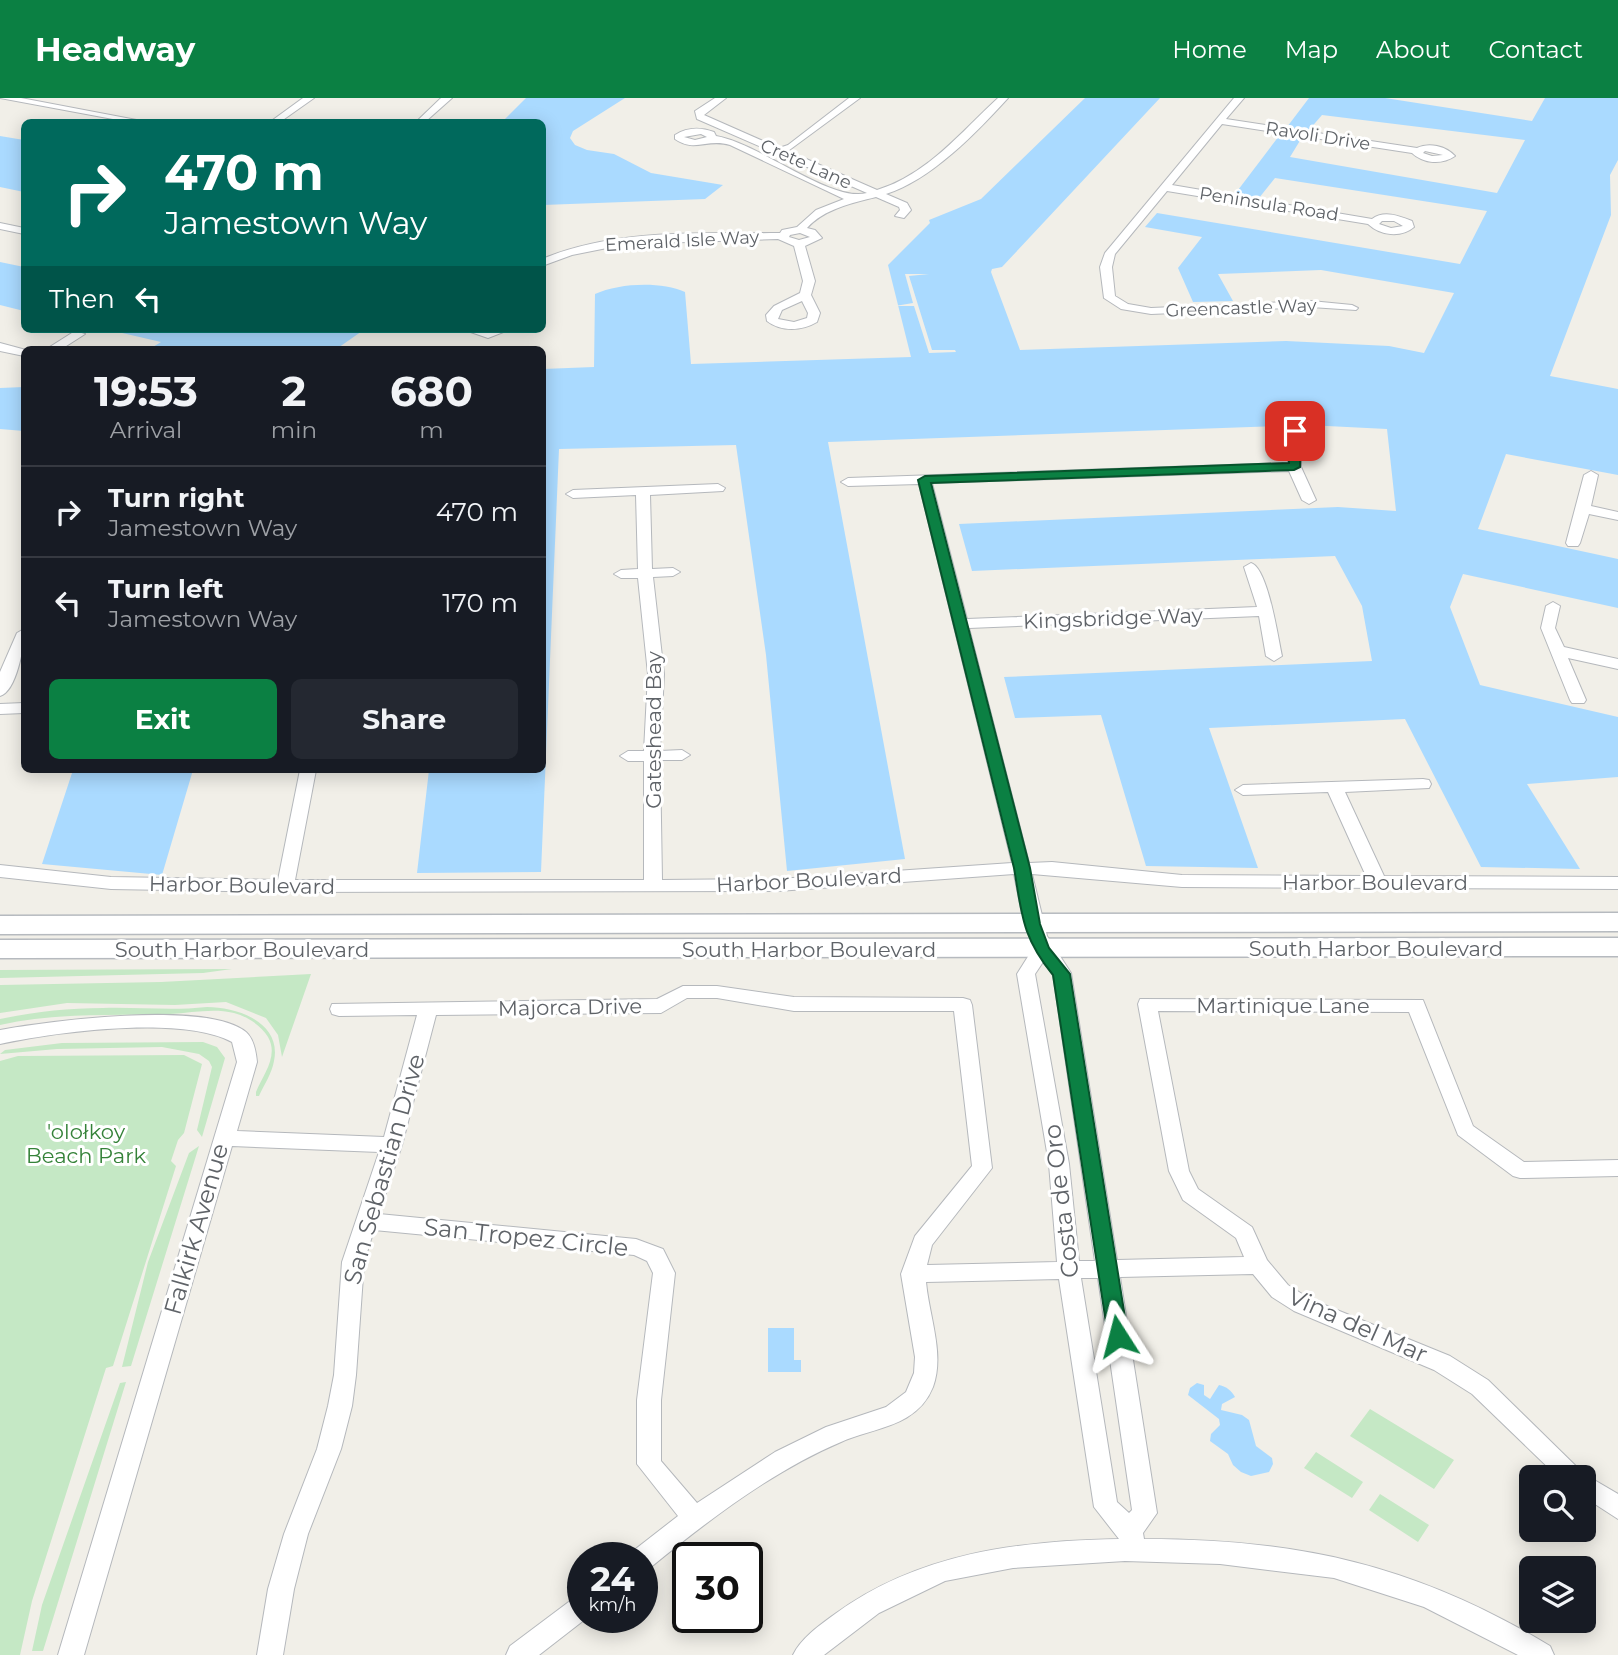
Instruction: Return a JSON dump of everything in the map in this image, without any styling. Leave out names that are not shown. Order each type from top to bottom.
[{"type":"main road","name":"South Harbor Boulevard","points":[[0,925],[1618,922]]},
{"type":"main road","name":"South Harbor Boulevard","points":[[0,949],[1042,950],[1618,947]]},
{"type":"street","points":[[5,98],[125,119]]},
{"type":"street","points":[[278,119],[309,98]]},
{"type":"street","points":[[423,119],[447,98]]},
{"type":"street","name":"Crete Lane","points":[[721,98],[698,113],[700,117],[780,151],[866,196],[903,205],[906,210],[900,216]]},
{"type":"street","points":[[780,151],[792,147],[855,98]]},
{"type":"street","points":[[967,117],[988,98]]},
{"type":"street","points":[[800,230],[804,223],[819,213],[920,173],[1003,98]]},
{"type":"street","points":[[1163,187],[1239,98]]},
{"type":"street","name":"Ravoli Drive","points":[[1219,121],[1417,151]]},
{"type":"street","points":[[712,138],[725,139],[770,158],[803,178],[866,196],[915,163]]},
{"type":"street","name":"Peninsula Road","points":[[1163,187],[1374,222]]},
{"type":"street","name":"Greencastle Way","points":[[1163,187],[1117,242],[1105,267],[1110,298],[1129,309],[1151,311],[1311,304],[1352,308]]},
{"type":"street","points":[[0,226],[21,230]]},
{"type":"street","points":[[800,230],[817,236],[810,242],[799,244],[785,241],[782,236],[786,232],[800,230]]},
{"type":"street","name":"Emerald Isle Way","points":[[546,262],[583,248],[624,241],[782,236]]},
{"type":"street","points":[[799,244],[809,281],[805,295]]},
{"type":"street","points":[[58,346],[79,334]]},
{"type":"street","points":[[0,347],[21,352]]},
{"type":"street","points":[[1295,431],[1294,467],[1309,500]]},
{"type":"street","points":[[848,482],[1294,467]]},
{"type":"street","points":[[1573,542],[1591,475]]},
{"type":"street","name":"Costa de Oro","points":[[925,480],[1022,868],[1032,924],[1042,950],[1062,974],[1145,1513],[1132,1539],[1106,1507],[1069,1271],[1059,1164],[1026,974],[1042,950]]},
{"type":"street","points":[[573,494],[718,488]]},
{"type":"street","name":"Gateshead Bay","points":[[643,491],[645,573],[656,674],[652,756],[653,884]]},
{"type":"street","points":[[1584,509],[1618,516]]},
{"type":"street","points":[[1251,568],[1266,611],[1274,656]]},
{"type":"street","points":[[621,574],[673,572]]},
{"type":"street","points":[[1553,606],[1548,628],[1578,700]]},
{"type":"street","name":"Kingsbridge Way","points":[[961,624],[1266,611]]},
{"type":"street","points":[[0,691],[21,640]]},
{"type":"street","points":[[1559,651],[1618,664]]},
{"type":"street","points":[[0,709],[21,708]]},
{"type":"street","points":[[628,756],[681,755]]},
{"type":"street","points":[[285,886],[308,773]]},
{"type":"street","points":[[1244,790],[1423,784]]},
{"type":"street","points":[[1334,786],[1377,881]]},
{"type":"street","name":"Harbor Boulevard","points":[[0,871],[111,883],[285,886],[778,885],[1022,868],[1084,869],[1182,881],[1618,883]]},
{"type":"street","name":"Majorca Drive","points":[[339,1009],[661,1006],[683,992],[717,992],[794,1004],[964,1005],[982,1168],[923,1242],[912,1273]]},
{"type":"street","name":"Martinique Lane","points":[[1259,1265],[1244,1233],[1196,1200],[1183,1184],[1147,1004],[1416,1005],[1465,1130],[1520,1170],[1618,1168]]},
{"type":"street","name":"San Sebastian Drive","points":[[270,1655],[281,1589],[296,1534],[329,1450],[340,1406],[345,1375],[349,1290],[354,1262],[392,1144],[428,1008]]},
{"type":"street","name":"Falkirk Avenue","points":[[0,1037],[84,1024],[202,1025],[223,1027],[239,1035],[246,1047],[247,1062],[71,1655]]},
{"type":"street","points":[[223,1138],[392,1144]]},
{"type":"street","name":"San Tropez Circle","points":[[366,1221],[636,1247],[655,1255],[664,1273],[649,1400],[649,1464],[694,1517]]},
{"type":"street","points":[[658,1546],[694,1517],[790,1455],[835,1433],[885,1419],[900,1412],[915,1400],[923,1385],[927,1367],[912,1273],[1259,1265]]},
{"type":"street","name":"Vina del Mar","points":[[1259,1265],[1280,1291],[1303,1305],[1432,1358],[1480,1387],[1561,1465]]},
{"type":"street","points":[[1596,1492],[1618,1508]]},
{"type":"street","points":[[806,1655],[856,1614],[899,1589],[944,1570],[991,1558],[1132,1539],[1171,1549],[1305,1560],[1362,1573],[1420,1593],[1477,1618],[1541,1655]]},
{"type":"street","points":[[519,1655],[567,1618]]},
{"type":"green space","points":[[232,969],[203,973],[0,978],[0,970]]},
{"type":"green space","points":[[311,974],[282,1057],[278,1035],[266,1018],[226,1002],[175,1005],[67,1003],[0,1013],[0,985],[161,982]]},
{"type":"green space","points":[[207,1007],[244,1014],[264,1027],[271,1037],[275,1048],[274,1061],[259,1096],[256,1096],[256,1092],[269,1065],[271,1044],[257,1025],[234,1013],[210,1011],[63,1016],[0,1025],[0,1019],[38,1012],[90,1008]]},
{"type":"green space","points":[[203,1042],[217,1047],[225,1058],[202,1137],[197,1130],[212,1067],[209,1061],[199,1054],[162,1047],[57,1049],[0,1054],[5,1050],[62,1043]]},
{"type":"green space","name":"'olołkoy Beach Park","points":[[184,1055],[202,1064],[184,1133],[178,1140],[171,1161],[176,1166],[113,1366],[106,1368],[32,1601],[20,1655],[0,1655],[0,1061],[18,1056]]},
{"type":"green space","points":[[199,1146],[131,1366],[122,1367],[148,1262],[189,1153]]},
{"type":"green space","points":[[126,1382],[43,1651],[32,1651],[42,1605],[120,1383]]},
{"type":"green space","points":[[1370,1409],[1454,1460],[1434,1489],[1350,1436]]},
{"type":"green space","points":[[1316,1452],[1363,1482],[1352,1498],[1304,1468]]},
{"type":"green space","points":[[1380,1494],[1429,1525],[1418,1542],[1369,1510]]},
{"type":"water","points":[[526,98],[625,98],[573,131],[570,138],[575,145],[587,150],[614,154],[651,173],[723,185],[705,199],[546,205],[546,119],[505,119]]},
{"type":"water","points":[[1085,98],[1160,98],[1002,267],[992,269],[1020,350],[1286,341],[1389,346],[1424,353],[1454,293],[1321,270],[1218,274],[1233,301],[1193,302],[1178,268],[1202,237],[1145,227],[1157,213],[1460,264],[1487,211],[1275,178],[1259,198],[1235,194],[1279,136],[1301,139],[1290,157],[1497,193],[1525,140],[1322,115],[1309,130],[1287,127],[1309,98],[1385,98],[1532,121],[1545,98],[1618,98],[1618,160],[1610,175],[1611,215],[1550,376],[1618,389],[1618,475],[1506,454],[1478,529],[1618,559],[1618,608],[1463,574],[1450,607],[1480,685],[1618,717],[1618,777],[1527,784],[1580,869],[1481,867],[1405,719],[1209,728],[1258,868],[1146,866],[1101,715],[1015,718],[1004,677],[1372,661],[1362,606],[1335,556],[972,571],[959,524],[1338,507],[1396,511],[1387,429],[1307,425],[828,442],[905,859],[787,871],[766,655],[736,445],[559,449],[546,754],[546,369],[594,367],[595,294],[640,285],[664,286],[685,292],[691,364],[911,357],[888,265],[930,223],[929,220],[981,199]]},
{"type":"water","points":[[0,136],[21,140],[21,191],[0,187]]},
{"type":"water","points":[[0,262],[21,266],[21,310],[0,305]]},
{"type":"water","points":[[122,333],[359,333],[341,346],[154,346],[161,342]]},
{"type":"water","points":[[21,387],[21,431],[0,429],[0,388]]},
{"type":"water","points":[[72,773],[192,773],[162,875],[42,864]]},
{"type":"water","points":[[429,773],[545,773],[541,872],[417,873]]},
{"type":"water","points":[[768,1328],[794,1328],[794,1360],[801,1360],[801,1372],[768,1372]]},
{"type":"water","points":[[1197,1383],[1204,1385],[1204,1395],[1210,1399],[1219,1385],[1232,1392],[1235,1397],[1222,1404],[1221,1410],[1242,1415],[1249,1420],[1256,1446],[1272,1458],[1273,1464],[1269,1472],[1251,1476],[1241,1472],[1233,1465],[1228,1454],[1210,1441],[1211,1434],[1220,1425],[1219,1419],[1188,1395],[1190,1388]]},
{"type":"pier","points":[[905,274],[929,274],[909,276],[932,350],[956,352],[929,353],[914,306],[895,306],[913,303]]},
{"type":"route","points":[[1118,1336],[1062,974],[1042,950],[1032,924],[1022,868],[925,480],[1294,467],[1295,431]]}]
